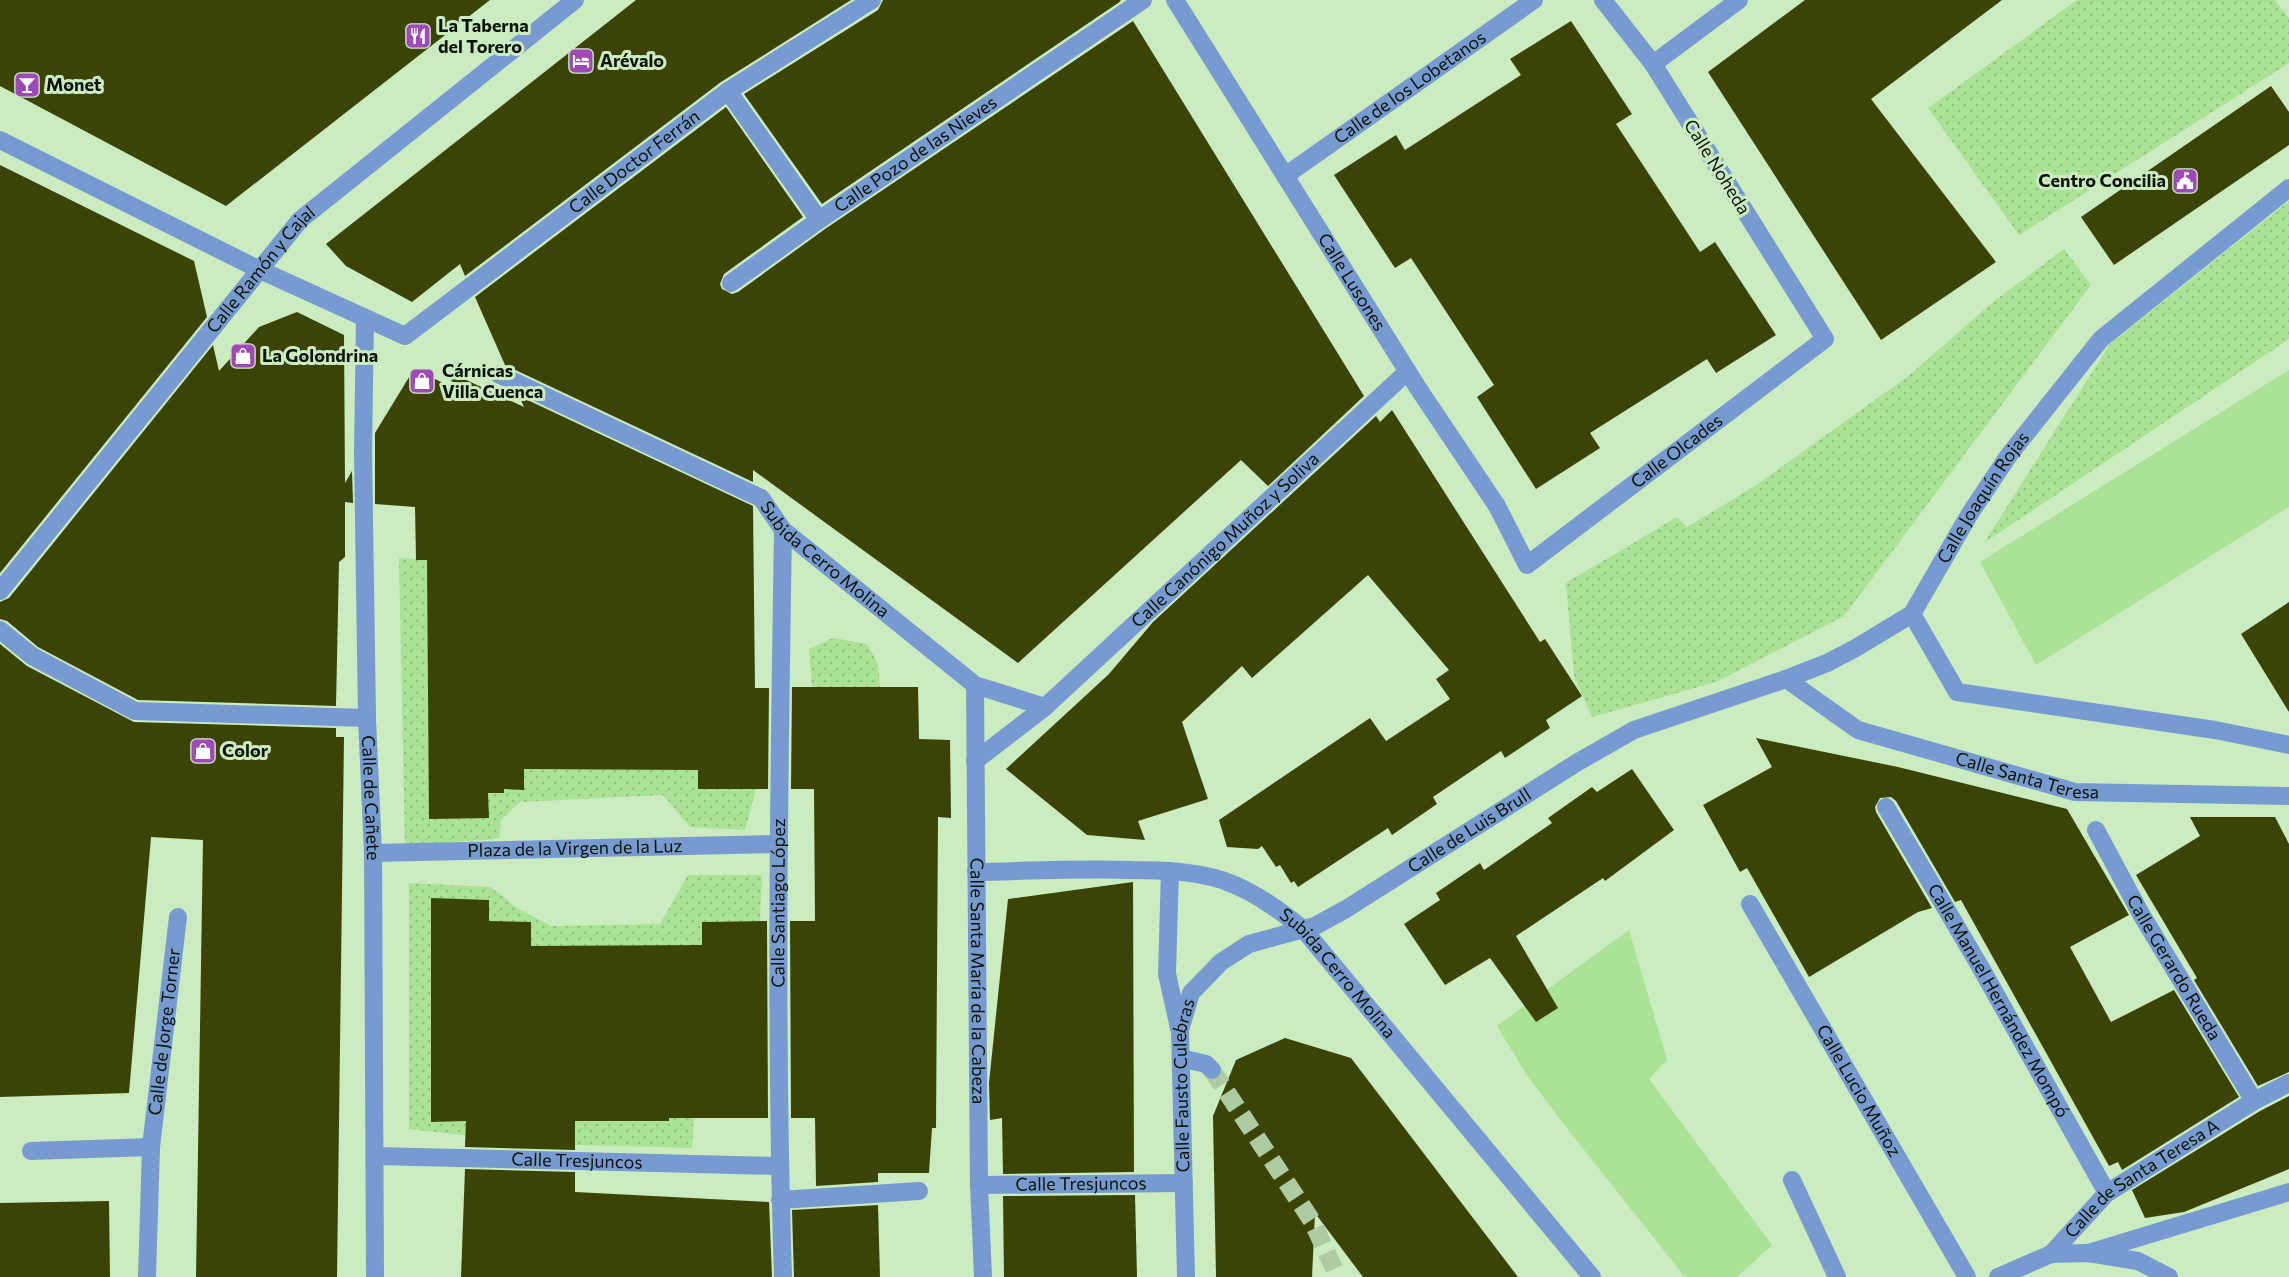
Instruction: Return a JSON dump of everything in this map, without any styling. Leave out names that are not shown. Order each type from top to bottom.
[{"type":"street","name":"Calle Ramón y Cajal","points":[[0,591],[300,220],[575,0]]},
{"type":"street","name":"Calle Doctor Ferrán","points":[[365,318],[405,336],[728,92],[872,0]]},
{"type":"street","name":"Calle Pozo de las Nieves","points":[[731,283],[819,219],[1143,0]]},
{"type":"street","name":"Calle Lusones","points":[[1175,0],[1407,372],[1497,506],[1527,565]]},
{"type":"street","name":"Calle de los Lobetanos","points":[[1285,176],[1534,0]]},
{"type":"street","name":"Calle Noheda","points":[[1603,0],[1653,63],[1825,339]]},
{"type":"street","points":[[1653,63],[1739,0]]},
{"type":"street","name":"Calle Pozo de las Nieves","points":[[728,92],[819,219]]},
{"type":"street","points":[[0,140],[260,270],[365,318]]},
{"type":"street","name":"Calle Joaquín Rojas","points":[[1634,730],[1786,680],[1854,649],[1912,614],[1970,515],[2009,455],[2101,339],[2289,188]]},
{"type":"street","name":"Calle de Cañete","points":[[365,318],[363,451],[367,718],[373,853],[375,1277]]},
{"type":"street","name":"Calle Olcades","points":[[1527,565],[1825,339]]},
{"type":"street","name":"Calle Canónigo Muñoz y Soliva","points":[[975,760],[1046,707],[1407,372]]},
{"type":"street","name":"Subida Cerro Molina","points":[[498,374],[761,498],[783,530],[975,685],[1046,707]]},
{"type":"street","name":"Calle Santiago López","points":[[783,530],[778,844],[779,1166],[783,1277]]},
{"type":"street","points":[[1912,614],[1957,692],[2215,730],[2289,745]]},
{"type":"street","points":[[0,630],[32,656],[135,711],[367,718]]},
{"type":"street","name":"Calle Santa Teresa","points":[[1786,680],[1858,730],[2075,792],[2289,796]]},
{"type":"street","name":"Calle Santa María de la Cabeza","points":[[975,685],[979,1185],[983,1277]]},
{"type":"street","name":"Calle de Luis Brull","points":[[1304,930],[1363,900],[1578,762],[1634,730]]},
{"type":"street","name":"Calle Manuel Hernández Mompó","points":[[1886,807],[1987,978],[2107,1193]]},
{"type":"street","name":"Calle Gerardo Rueda","points":[[2096,830],[2141,914],[2254,1101]]},
{"type":"street","name":"Plaza de la Virgen de la Luz","points":[[373,853],[778,844]]},
{"type":"street","points":[[1170,871],[1167,974],[1180,1030]]},
{"type":"street","name":"Subida Cerro Molina","points":[[976,872],[1184,871],[1223,881],[1253,894],[1284,913],[1304,930],[1592,1277]]},
{"type":"street","name":"Calle Lucio Muñoz","points":[[1750,904],[1967,1277]]},
{"type":"street","name":"Calle de Jorge Torner","points":[[147,1277],[151,1147],[177,917]]},
{"type":"street","name":"Calle Fausto Culebras","points":[[1186,1277],[1180,1030],[1191,993],[1221,962],[1249,944],[1304,930]]},
{"type":"street","points":[[1181,1058],[1206,1064],[1212,1070]]},
{"type":"street","name":"Calle de Santa Teresa A","points":[[1998,1277],[2051,1254],[2107,1193],[2254,1101],[2289,1083]]},
{"type":"street","points":[[31,1151],[151,1147]]},
{"type":"street","name":"Calle Tresjuncos","points":[[375,1156],[779,1166]]},
{"type":"street","points":[[1792,1180],[1837,1277]]},
{"type":"street","name":"Calle Tresjuncos","points":[[979,1185],[1184,1183]]},
{"type":"street","points":[[780,1200],[919,1191]]},
{"type":"street","points":[[2088,1253],[2289,1192]]},
{"type":"street","points":[[2051,1254],[2088,1253],[2138,1261],[2169,1277]]},
{"type":"green space","points":[[2077,0],[2275,0],[2289,18],[2289,63],[2019,235],[1928,108]]},
{"type":"green space","points":[[2289,201],[2289,339],[1984,543],[2110,344]]},
{"type":"green space","points":[[2064,249],[2091,285],[1844,616],[1716,682],[1592,717],[1574,676],[1566,583],[1677,517],[1687,527],[1755,486],[1911,374],[1993,302]]},
{"type":"green space","points":[[2289,370],[2289,507],[2036,665],[1980,562]]},
{"type":"green space","points":[[399,558],[457,562],[756,789],[745,830],[690,827],[663,795],[520,802],[501,820],[499,839],[405,845]]},
{"type":"green space","points":[[833,638],[867,644],[878,664],[880,687],[812,687],[809,649]]},
{"type":"green space","points":[[688,875],[762,875],[760,921],[702,922],[702,970],[692,1148],[544,1144],[409,1129],[409,883],[491,887],[517,908],[551,926],[660,924]]},
{"type":"green space","points":[[1629,930],[1667,1060],[1649,1079],[1772,1245],[1737,1277],[1685,1277],[1528,1077],[1497,1026]]},
{"type":"building","points":[[0,0],[490,0],[226,206],[0,86]]},
{"type":"building","points":[[636,0],[851,0],[721,82],[465,276],[460,264],[412,302],[346,266],[326,244]]},
{"type":"building","points":[[883,0],[1121,1],[822,204],[744,94],[878,10]]},
{"type":"building","points":[[1805,0],[2002,0],[1871,99],[1996,262],[1881,340],[1708,72]]},
{"type":"building","points":[[1133,21],[1364,396],[1268,486],[1241,460],[1018,663],[753,470],[753,482],[505,365],[475,297],[726,107],[803,217],[724,274],[720,284],[722,289],[732,294]]},
{"type":"building","points":[[1571,21],[1632,114],[1616,124],[1700,252],[1715,242],[1776,335],[1716,373],[1707,359],[1590,433],[1600,448],[1536,489],[1477,397],[1494,385],[1411,258],[1395,268],[1334,175],[1396,135],[1405,150],[1521,75],[1510,59]]},
{"type":"building","name":"Centro Concilia","points":[[2271,86],[2289,112],[2289,145],[2114,265],[2081,217]]},
{"type":"building","points":[[0,165],[194,261],[207,317],[0,573]]},
{"type":"building","points":[[297,312],[344,335],[345,483],[352,471],[353,503],[345,502],[345,557],[339,562],[336,706],[138,700],[38,647],[7,621],[0,619],[0,602],[9,598],[213,345],[219,371],[259,327]]},
{"type":"building","points":[[441,368],[524,407],[519,396],[753,506],[755,688],[769,688],[768,789],[698,789],[698,770],[524,769],[524,790],[504,789],[504,793],[488,793],[489,818],[429,819],[427,560],[416,560],[415,507],[375,504],[375,433],[414,369],[460,391]]},
{"type":"building","points":[[1392,410],[1540,642],[1545,639],[1582,696],[1546,720],[1550,728],[1505,758],[1501,751],[1433,797],[1437,804],[1392,835],[1388,828],[1298,887],[1294,881],[1291,883],[1280,865],[1276,867],[1262,846],[1258,849],[1227,847],[1219,820],[1370,718],[1386,741],[1450,699],[1436,679],[1449,670],[1368,575],[1252,678],[1242,666],[1182,722],[1208,799],[1138,821],[1145,840],[1087,835],[1006,769],[1109,674],[1153,622],[1376,416],[1380,422]]},
{"type":"building","points":[[2289,602],[2289,712],[2241,634]]},
{"type":"building","points":[[0,644],[27,666],[134,722],[336,728],[336,737],[344,737],[337,1277],[196,1277],[203,840],[151,837],[129,1093],[0,1097]]},
{"type":"building","points":[[792,687],[918,687],[919,739],[950,740],[951,818],[938,817],[936,1128],[932,1128],[929,1173],[878,1173],[878,1182],[816,1186],[815,1118],[791,1118],[790,921],[815,921],[814,789],[791,789]]},
{"type":"building","points":[[1756,738],[1898,767],[2067,809],[2129,915],[2070,947],[2111,1022],[2174,990],[2239,1097],[2122,1170],[2118,1162],[2109,1166],[1961,900],[1955,902],[1896,801],[1891,797],[1880,798],[1875,807],[1876,812],[1932,908],[1918,912],[1809,977],[1747,868],[1740,872],[1703,805],[1772,767]]},
{"type":"building","points":[[1632,769],[1674,830],[1605,881],[1603,878],[1516,936],[1558,1008],[1536,1022],[1490,958],[1445,985],[1404,924],[1440,900],[1436,893],[1480,863],[1484,870],[1552,823],[1548,818],[1592,787],[1597,792]]},
{"type":"building","points":[[2190,817],[2275,817],[2289,844],[2289,1072],[2258,1086],[2194,980],[2197,978],[2136,875],[2200,836]]},
{"type":"building","points":[[1133,882],[1134,1172],[1003,1174],[1002,1118],[990,1120],[989,1083],[1008,899]]},
{"type":"building","points":[[431,898],[489,900],[489,921],[531,922],[531,946],[702,945],[702,922],[767,921],[768,1118],[575,1121],[575,1150],[465,1147],[466,1121],[431,1122]]},
{"type":"building","points":[[1285,1038],[1351,1058],[1518,1277],[1363,1277],[1315,1213],[1312,1277],[1216,1277],[1213,1116],[1236,1060]]},
{"type":"building","points":[[2289,1096],[2289,1169],[2184,1212],[2145,1218],[2132,1190],[2260,1111]]},
{"type":"building","points":[[465,1169],[575,1172],[575,1192],[769,1202],[772,1277],[461,1277]]},
{"type":"building","points":[[1135,1195],[1137,1277],[1004,1277],[1003,1196]]},
{"type":"building","points":[[109,1201],[110,1277],[0,1277],[0,1203]]},
{"type":"building","points":[[878,1205],[880,1277],[794,1277],[792,1210]]},
{"type":"tunnel","points":[[1212,1070],[1312,1221],[1338,1277]]},
{"type":"place","name":"La Taberna del Torero","points":[[418,36]]},
{"type":"place","name":"Arévalo","points":[[581,61]]},
{"type":"place","name":"Monet","points":[[27,85]]},
{"type":"place","name":"Centro Concilia","points":[[2185,181]]},
{"type":"place","name":"La Golondrina","points":[[243,356]]},
{"type":"place","name":"Cárnicas Villa Cuenca","points":[[422,381]]},
{"type":"place","name":"Color","points":[[203,751]]}]
